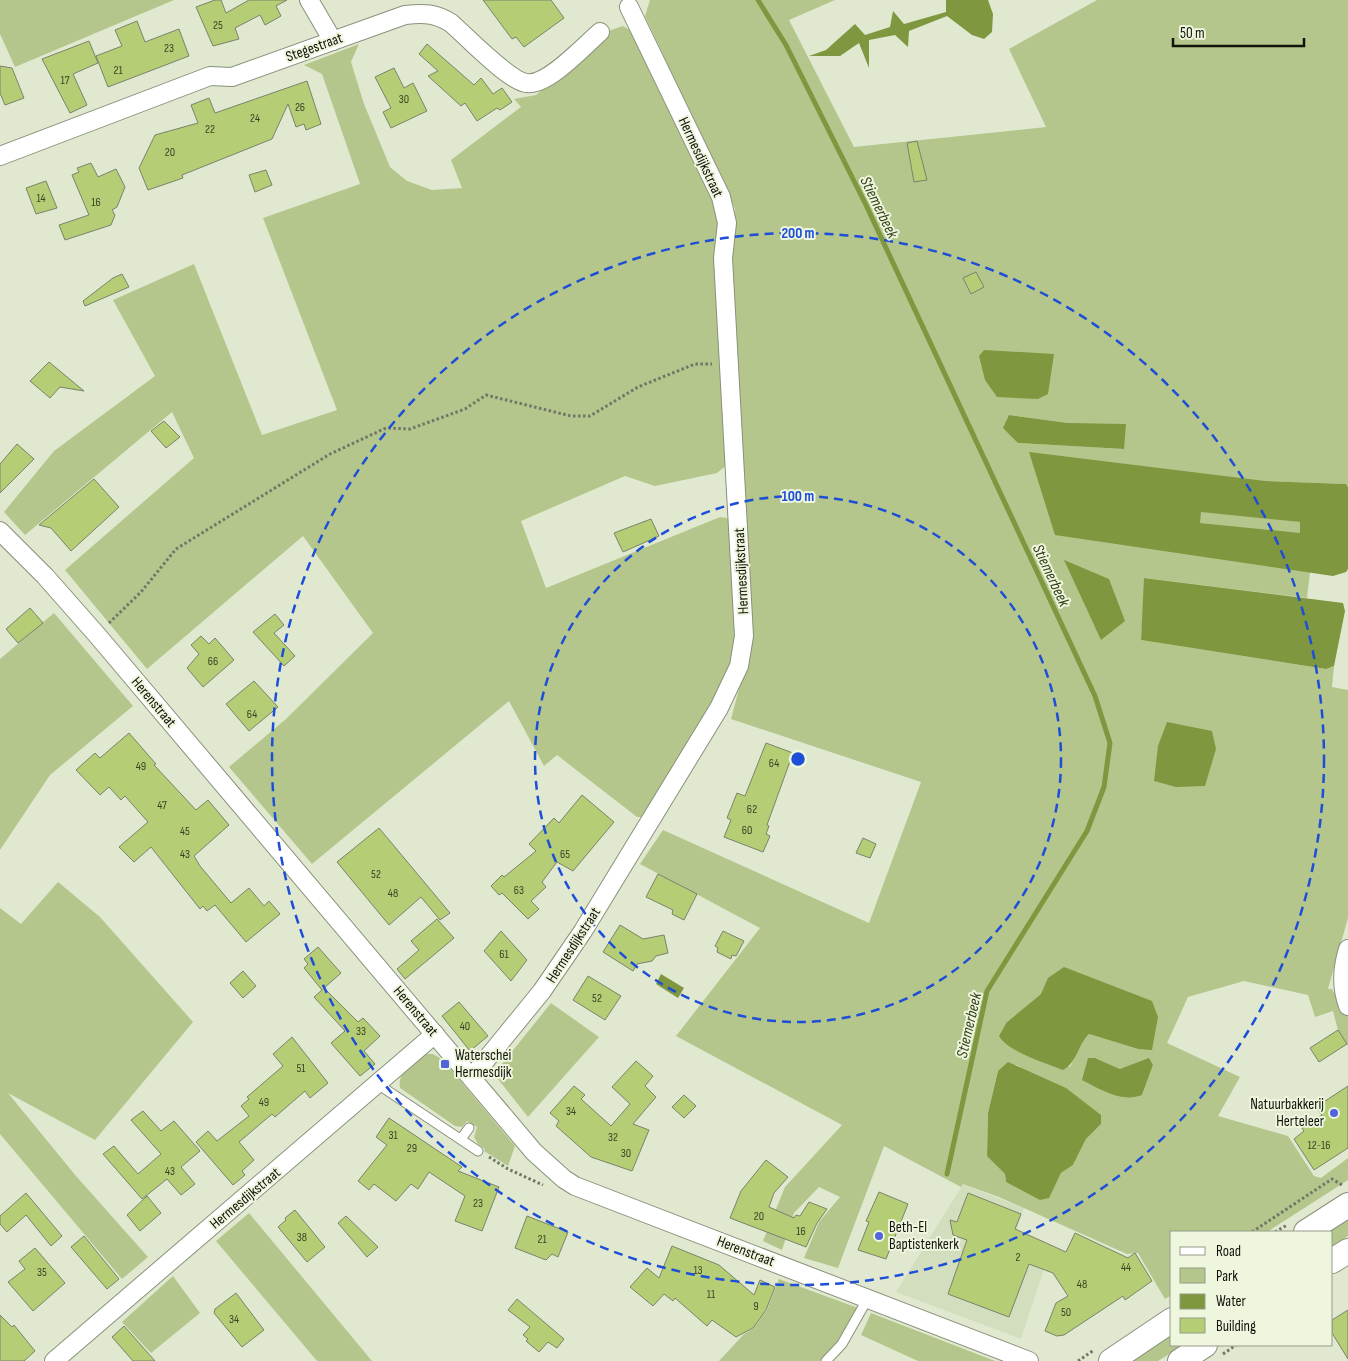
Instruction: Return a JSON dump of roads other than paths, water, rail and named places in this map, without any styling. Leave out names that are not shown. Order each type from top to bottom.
[{"type":"main road","points":[[1307,1231],[1346,1196]]},
{"type":"main road","points":[[1333,1260],[1348,1251]]},
{"type":"main road","points":[[1111,1361],[1170,1321]]},
{"type":"street","points":[[309,0],[333,41]]},
{"type":"street","name":"Hermesdijkstraat","points":[[472,1077],[542,991],[583,931],[719,708],[739,666],[744,636],[722,258],[727,224],[721,197],[628,8]]},
{"type":"street","name":"Stegestraat","points":[[0,156],[210,76],[232,77],[405,15],[427,13],[440,16],[451,23],[513,78],[527,84],[544,79],[561,68],[600,32]]},
{"type":"street","name":"Herenstraat","points":[[0,531],[45,576],[90,627],[534,1152],[564,1179],[575,1186],[868,1297],[1005,1356],[1029,1361]]},
{"type":"street","points":[[1348,949],[1343,967],[1342,987],[1348,1006]]},
{"type":"street","name":"Hermesdijkstraat","points":[[54,1361],[435,1034]]},
{"type":"lane","points":[[376,1083],[478,1151]]},
{"type":"lane","points":[[461,1139],[469,1128]]},
{"type":"lane","points":[[826,1361],[842,1344],[868,1297]]},
{"type":"water","points":[[946,0],[988,0],[993,14],[992,32],[984,39],[972,35],[947,16],[909,31],[908,47],[895,35],[869,40],[869,68],[859,43],[840,56],[809,56],[826,50],[855,24],[865,35],[890,27],[893,11],[904,24],[946,12]]},
{"type":"water","points":[[984,350],[1054,354],[1048,394],[1038,399],[997,397],[985,380],[979,356]]},
{"type":"water","points":[[1009,415],[1068,423],[1126,424],[1124,449],[1018,443],[1003,428]]},
{"type":"water","points":[[1029,452],[1265,481],[1346,484],[1348,487],[1348,569],[1346,572],[1333,576],[1055,535]],"holes":[[[1201,512],[1300,522],[1300,533],[1200,523]]]},
{"type":"water","points":[[1064,560],[1109,579],[1125,621],[1101,640]]},
{"type":"water","points":[[1144,578],[1343,603],[1345,611],[1334,666],[1326,669],[1141,640]]},
{"type":"water","points":[[1167,722],[1212,731],[1216,749],[1205,786],[1176,787],[1154,781],[1158,746]]},
{"type":"water","points":[[1064,967],[1152,1001],[1158,1017],[1152,1050],[1138,1049],[1089,1034],[1071,1063],[1063,1070],[1019,1052],[1004,1042],[999,1036],[1007,1022],[1041,994],[1048,978]]},
{"type":"water","points":[[661,974],[684,988],[678,998],[656,984]]},
{"type":"water","points":[[1088,1058],[1095,1058],[1120,1069],[1149,1058],[1153,1065],[1142,1095],[1126,1097],[1111,1094],[1082,1080]]},
{"type":"water","points":[[1008,1062],[1066,1088],[1101,1115],[1101,1124],[1086,1139],[1073,1165],[1061,1173],[1049,1198],[1040,1200],[1006,1182],[1005,1174],[987,1156],[988,1113],[998,1071]]},
{"type":"waterway","name":"Stiemerbeek","points":[[758,0],[786,45],[866,205],[1095,696],[1110,743],[1104,787],[1087,831],[987,991],[947,1174]]},
{"type":"place","name":"Waterschei Hermesdijk","points":[[445,1064]]},
{"type":"place","name":"Natuurbakkerij Herteleer","points":[[1334,1113]]},
{"type":"place","name":"Beth-El Baptistenkerk","points":[[879,1236]]}]
